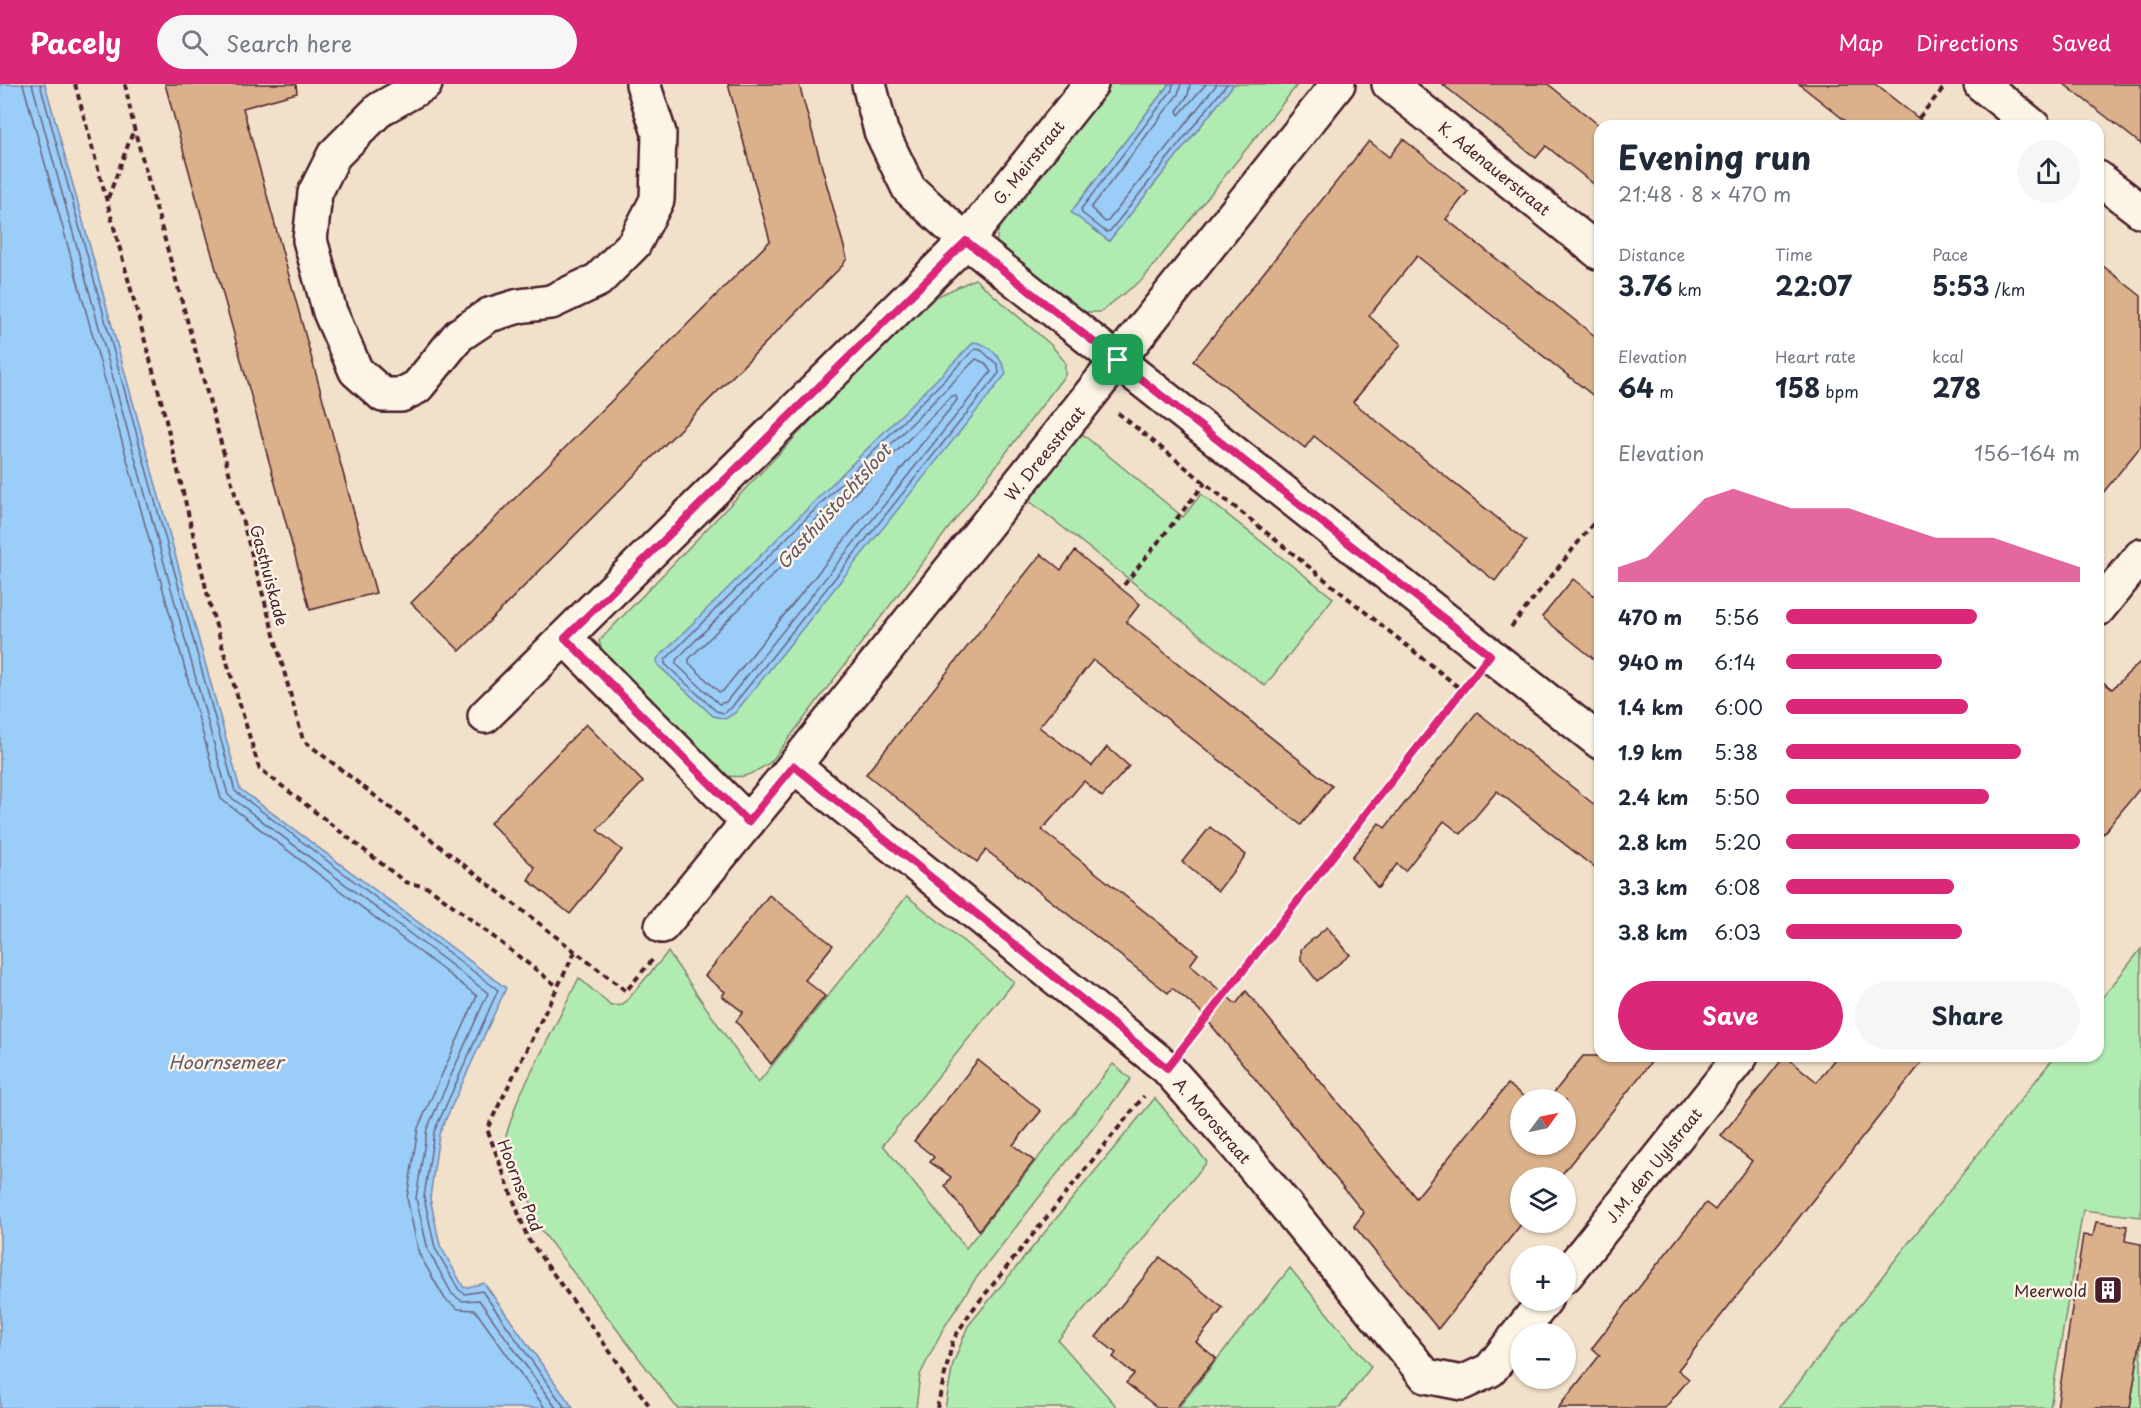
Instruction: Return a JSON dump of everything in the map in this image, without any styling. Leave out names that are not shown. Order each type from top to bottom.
[{"type":"street","points":[[426,84],[380,109],[334,155],[315,193],[310,240],[330,312],[356,371],[383,394],[401,395],[417,387],[459,334],[489,315],[519,306],[551,302],[598,280],[634,244],[657,200],[659,133],[643,84]]},
{"type":"street","points":[[869,84],[881,131],[909,189],[966,241],[1594,737]]},
{"type":"street","name":"G. Meirstraat","points":[[485,716],[966,241],[1091,84]]},
{"type":"street","name":"W. Dreesstraat","points":[[662,926],[794,766],[1338,84]]},
{"type":"street","name":"K. Adenauerstraat","points":[[1389,84],[1594,248]]},
{"type":"street","points":[[1980,84],[2025,120]]},
{"type":"street","points":[[2104,183],[2141,211]]},
{"type":"street","points":[[2104,602],[2141,556]]},
{"type":"street","points":[[565,638],[748,822]]},
{"type":"street","name":"A. Morostraat","points":[[794,766],[1167,1068],[1235,1144],[1426,1376],[1462,1383],[1490,1370],[1536,1311]]},
{"type":"street","name":"J.M. den Uylstraat","points":[[1576,1262],[1736,1062]]},
{"type":"path","points":[[75,84],[161,400],[212,609],[259,768],[405,882],[430,888],[557,986]]},
{"type":"path","name":"Gasthuiskade","points":[[125,84],[134,128],[303,740],[626,991],[660,950],[662,926]]},
{"type":"path","points":[[1917,120],[1946,84]]},
{"type":"path","points":[[108,199],[134,128]]},
{"type":"path","points":[[1092,392],[1462,690]]},
{"type":"path","points":[[1124,585],[1205,483]]},
{"type":"path","points":[[937,1408],[953,1340],[970,1313],[1167,1068],[1594,523]]},
{"type":"path","name":"Hoornse Pad","points":[[575,952],[487,1129],[528,1239],[651,1408]]},
{"type":"green space","points":[[1110,84],[1169,84],[1071,212],[1109,241],[1234,84],[1298,84],[1143,279],[1100,312],[1081,312],[996,245],[1000,216],[1036,176]]},
{"type":"green space","points":[[975,279],[1051,345],[1065,362],[1065,375],[771,762],[746,776],[734,777],[717,774],[606,663],[599,641],[925,302]]},
{"type":"green space","points":[[1081,433],[1183,517],[1201,494],[1333,598],[1265,686],[1028,500]]},
{"type":"green space","points":[[907,896],[1014,982],[883,1145],[966,1248],[1113,1064],[1131,1079],[974,1281],[943,1329],[920,1375],[916,1408],[677,1408],[541,1230],[506,1135],[518,1099],[579,978],[611,1006],[623,1005],[668,952],[758,1083]]},
{"type":"green space","points":[[2141,949],[2141,1217],[2083,1210],[2050,1408],[1779,1408],[2050,1062],[2104,1062],[2104,996]]},
{"type":"green space","points":[[1155,1098],[1207,1162],[1058,1340],[1118,1408],[945,1408],[953,1364],[968,1326]]},
{"type":"green space","points":[[1290,1268],[1371,1367],[1339,1408],[1178,1408]]},
{"type":"green space","points":[[2141,1337],[2141,1408],[2130,1408]]},
{"type":"water","name":"Hoornsemeer","points":[[0,84],[45,84],[240,789],[506,988],[439,1134],[430,1198],[440,1245],[464,1288],[484,1283],[573,1408],[0,1408]]},
{"type":"water","points":[[1169,84],[1234,84],[1109,241],[1071,212]]},
{"type":"water","name":"Gasthuistochtsloot","points":[[974,342],[980,343],[995,353],[1006,374],[735,713],[725,719],[713,716],[658,665],[657,659]]},
{"type":"building","points":[[165,84],[296,84],[297,93],[243,108],[376,593],[310,610]]},
{"type":"building","points":[[728,84],[799,84],[847,258],[843,265],[460,651],[411,603],[770,241]]},
{"type":"building","points":[[1442,84],[1548,84],[1594,121],[1594,184],[1546,146],[1536,158]]},
{"type":"building","points":[[1799,84],[1875,84],[1920,120],[1844,120]]},
{"type":"building","points":[[2064,84],[2141,84],[2141,144],[2104,115]]},
{"type":"building","points":[[1403,139],[1468,191],[1446,219],[1594,335],[1594,396],[1417,256],[1369,316],[1401,344],[1353,402],[1526,541],[1495,581],[1314,436],[1305,448],[1193,361],[1369,141],[1389,157]]},
{"type":"building","points":[[2104,267],[2141,296],[2141,446],[2104,492]]},
{"type":"building","points":[[1075,551],[1140,604],[1126,622],[1332,786],[1301,825],[1093,660],[1039,727],[1092,766],[1107,747],[1129,766],[1102,797],[1084,781],[1042,830],[1198,954],[1190,965],[1236,1004],[1246,991],[1416,1198],[1508,1084],[1514,1089],[1510,1089],[1510,1155],[1576,1155],[1576,1089],[1557,1089],[1583,1056],[1594,1056],[1594,1062],[1651,1062],[1568,1167],[1510,1167],[1510,1233],[1514,1233],[1438,1329],[1354,1226],[1364,1213],[1199,1010],[1172,988],[1168,993],[986,850],[977,862],[866,774],[1041,554],[1061,570]]},
{"type":"building","points":[[1573,579],[1594,595],[1594,659],[1542,617]]},
{"type":"building","points":[[2141,661],[2141,787],[2104,833],[2104,683],[2112,689]]},
{"type":"building","points":[[1477,712],[1594,804],[1594,867],[1497,791],[1461,834],[1444,821],[1405,871],[1397,864],[1378,888],[1352,857],[1379,823],[1385,828]]},
{"type":"building","points":[[586,724],[643,782],[597,830],[622,850],[570,914],[528,880],[535,868],[490,823]]},
{"type":"building","points":[[1210,827],[1246,855],[1218,891],[1182,862]]},
{"type":"building","points":[[769,895],[833,945],[805,980],[825,996],[771,1064],[736,1021],[743,1012],[722,996],[725,992],[705,976]]},
{"type":"building","points":[[1327,927],[1350,955],[1317,981],[1301,960],[1301,949]]},
{"type":"building","points":[[978,1060],[1041,1111],[1013,1145],[1034,1161],[979,1230],[945,1186],[951,1177],[930,1162],[934,1157],[914,1141]]},
{"type":"building","points":[[1780,1062],[1792,1062],[1817,1082],[1832,1062],[1922,1062],[1678,1370],[1689,1379],[1665,1408],[1558,1408],[1573,1389],[1576,1389],[1576,1385],[1600,1355],[1592,1348],[1655,1267],[1706,1203],[1715,1210],[1752,1161],[1721,1136]]},
{"type":"building","name":"Meerwold","points":[[2096,1222],[2127,1226],[2125,1241],[2141,1244],[2141,1337],[2130,1408],[2057,1408],[2083,1235],[2093,1236]]},
{"type":"building","points":[[1160,1257],[1223,1308],[1196,1342],[1216,1358],[1176,1408],[1158,1408],[1126,1383],[1134,1374],[1113,1357],[1116,1353],[1096,1337]]},
{"type":"place","name":"Meerwold","points":[[2108,1290]]},
{"type":"route","points":[[966,241],[1118,360],[1490,655],[1167,1068],[794,766],[748,822],[565,638],[966,241]]}]
